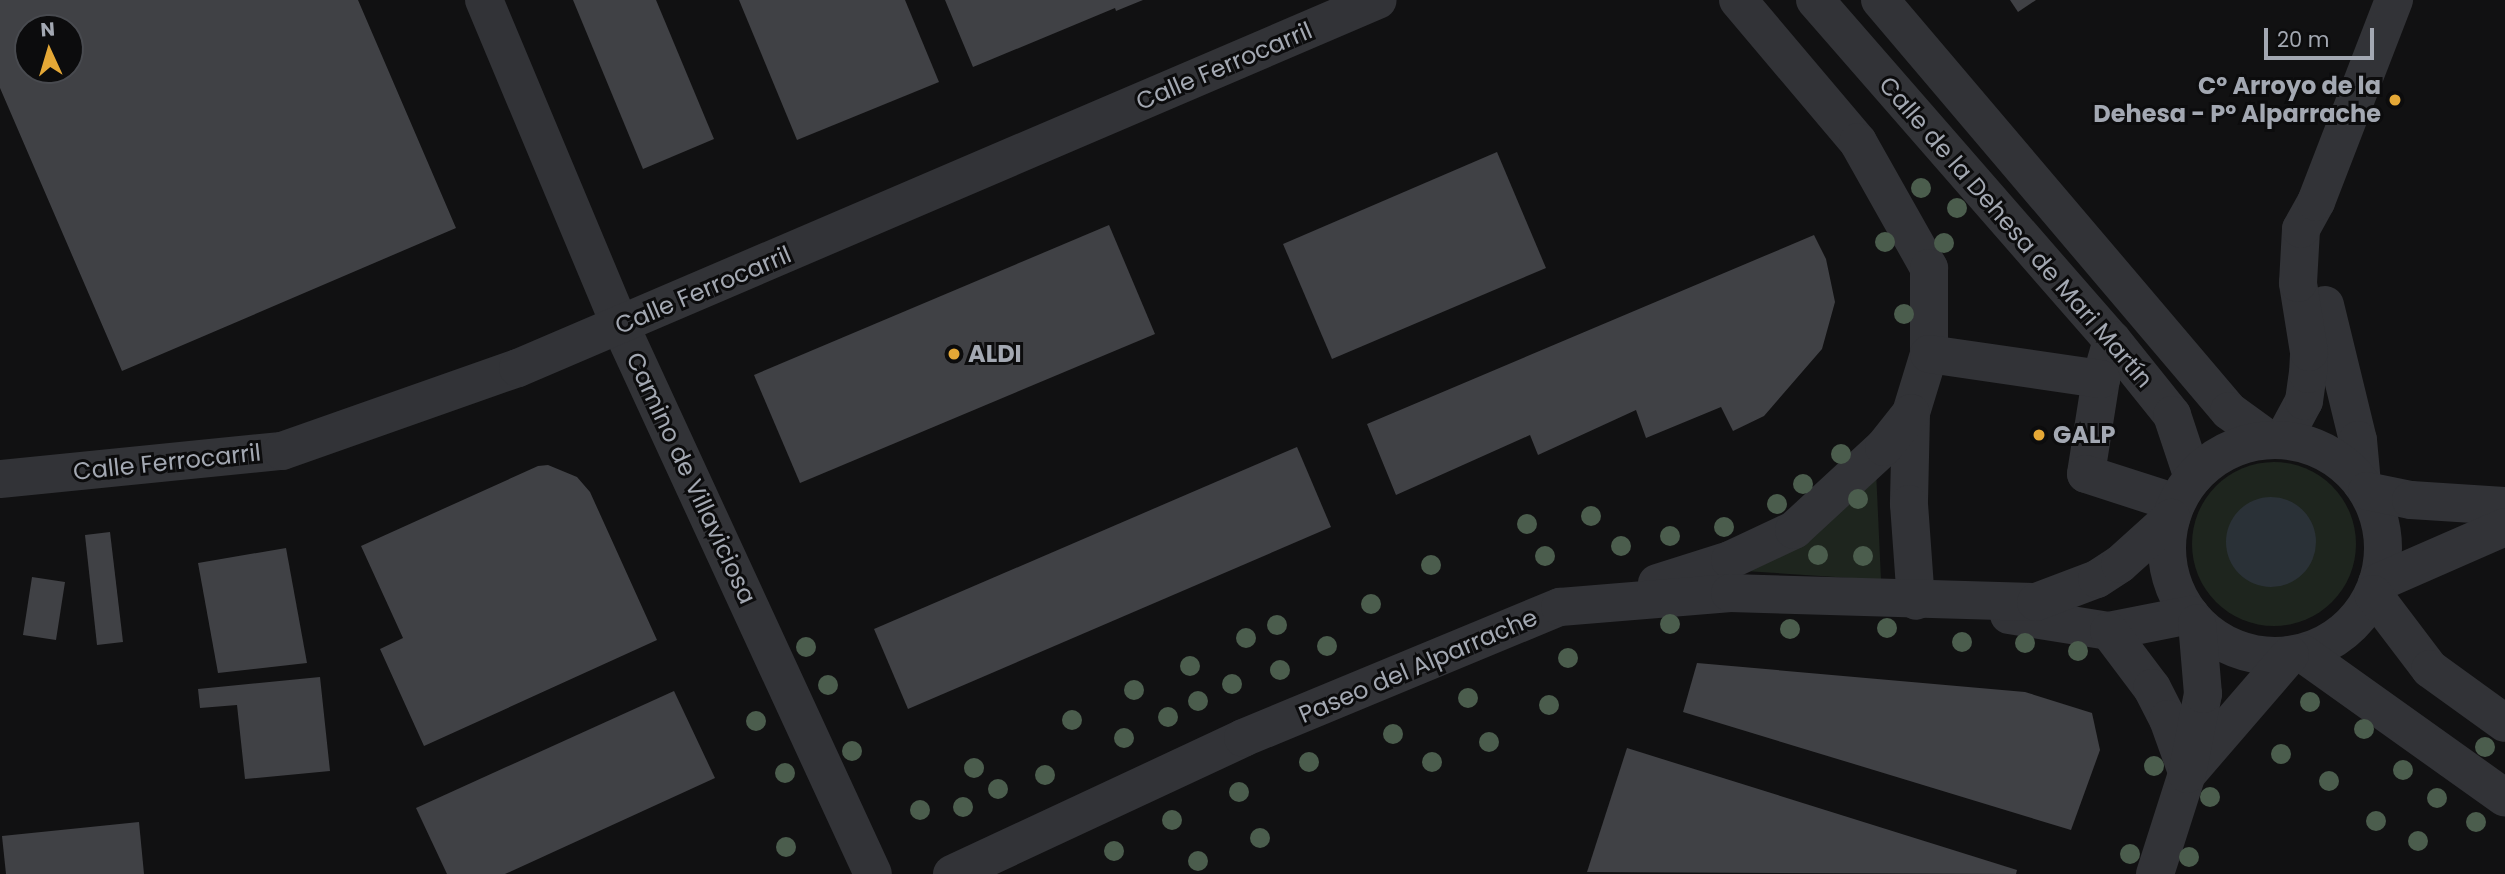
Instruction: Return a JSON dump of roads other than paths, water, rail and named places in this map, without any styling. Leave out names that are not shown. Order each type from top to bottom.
[{"type":"street","name":"Camino de Villaviciosa","points":[[484,0],[621,325],[873,874]]},
{"type":"street","name":"Calle Ferrocarril","points":[[0,479],[282,451],[518,368],[1378,0]]},
{"type":"street","points":[[1738,0],[1858,142],[1929,268],[1929,354],[1911,413],[1909,505],[1916,601]]},
{"type":"street","name":"Calle de la Dehesa de Mari Martín","points":[[1815,0],[2112,340],[2172,415],[2180,500]]},
{"type":"street","name":"Calle de la Dehesa de Mari Martín","points":[[1880,0],[2230,411],[2276,440]]},
{"type":"street","points":[[2276,440],[2304,401],[2308,374],[2309,352],[2298,283],[2297,256],[2301,229],[2316,202],[2394,0]]},
{"type":"street","points":[[2193,620],[2224,643],[2256,655],[2296,654],[2332,640],[2347,627],[2375,588],[2383,551],[2379,520],[2364,487],[2358,440],[2320,282],[2316,202]]},
{"type":"street","points":[[2112,340],[2102,379],[2086,474],[2180,500]]},
{"type":"street","points":[[1929,354],[2102,379]]},
{"type":"street","points":[[1560,607],[1684,576],[1730,560],[1794,530],[1884,447],[1911,413]]},
{"type":"street","points":[[2155,874],[2187,774],[2203,694],[2193,620],[2173,586],[2166,552],[2180,500],[2214,459],[2240,446],[2276,440],[2313,447],[2340,462],[2364,487],[2411,500],[2505,506]]},
{"type":"street","name":"Paseo del Alparrache","points":[[952,874],[1243,738],[1560,607],[1730,593],[1916,601],[2036,602],[2097,579],[2120,564],[2180,500]]},
{"type":"street","points":[[2375,588],[2505,527]]},
{"type":"street","points":[[2375,588],[2430,669],[2505,723]]},
{"type":"street","name":"Paseo del Alparrache","points":[[1916,601],[2109,631],[2193,620]]},
{"type":"street","points":[[2109,631],[2152,688],[2168,719],[2187,774]]},
{"type":"street","points":[[2187,774],[2296,654]]},
{"type":"street","points":[[2296,654],[2505,798]]},
{"type":"place","name":"Cº Arroyo de la Dehesa - Pº Alparrache","points":[[2395,100]]},
{"type":"place","name":"ALDI","points":[[954,354]]},
{"type":"place","name":"GALP","points":[[2039,435]]}]
